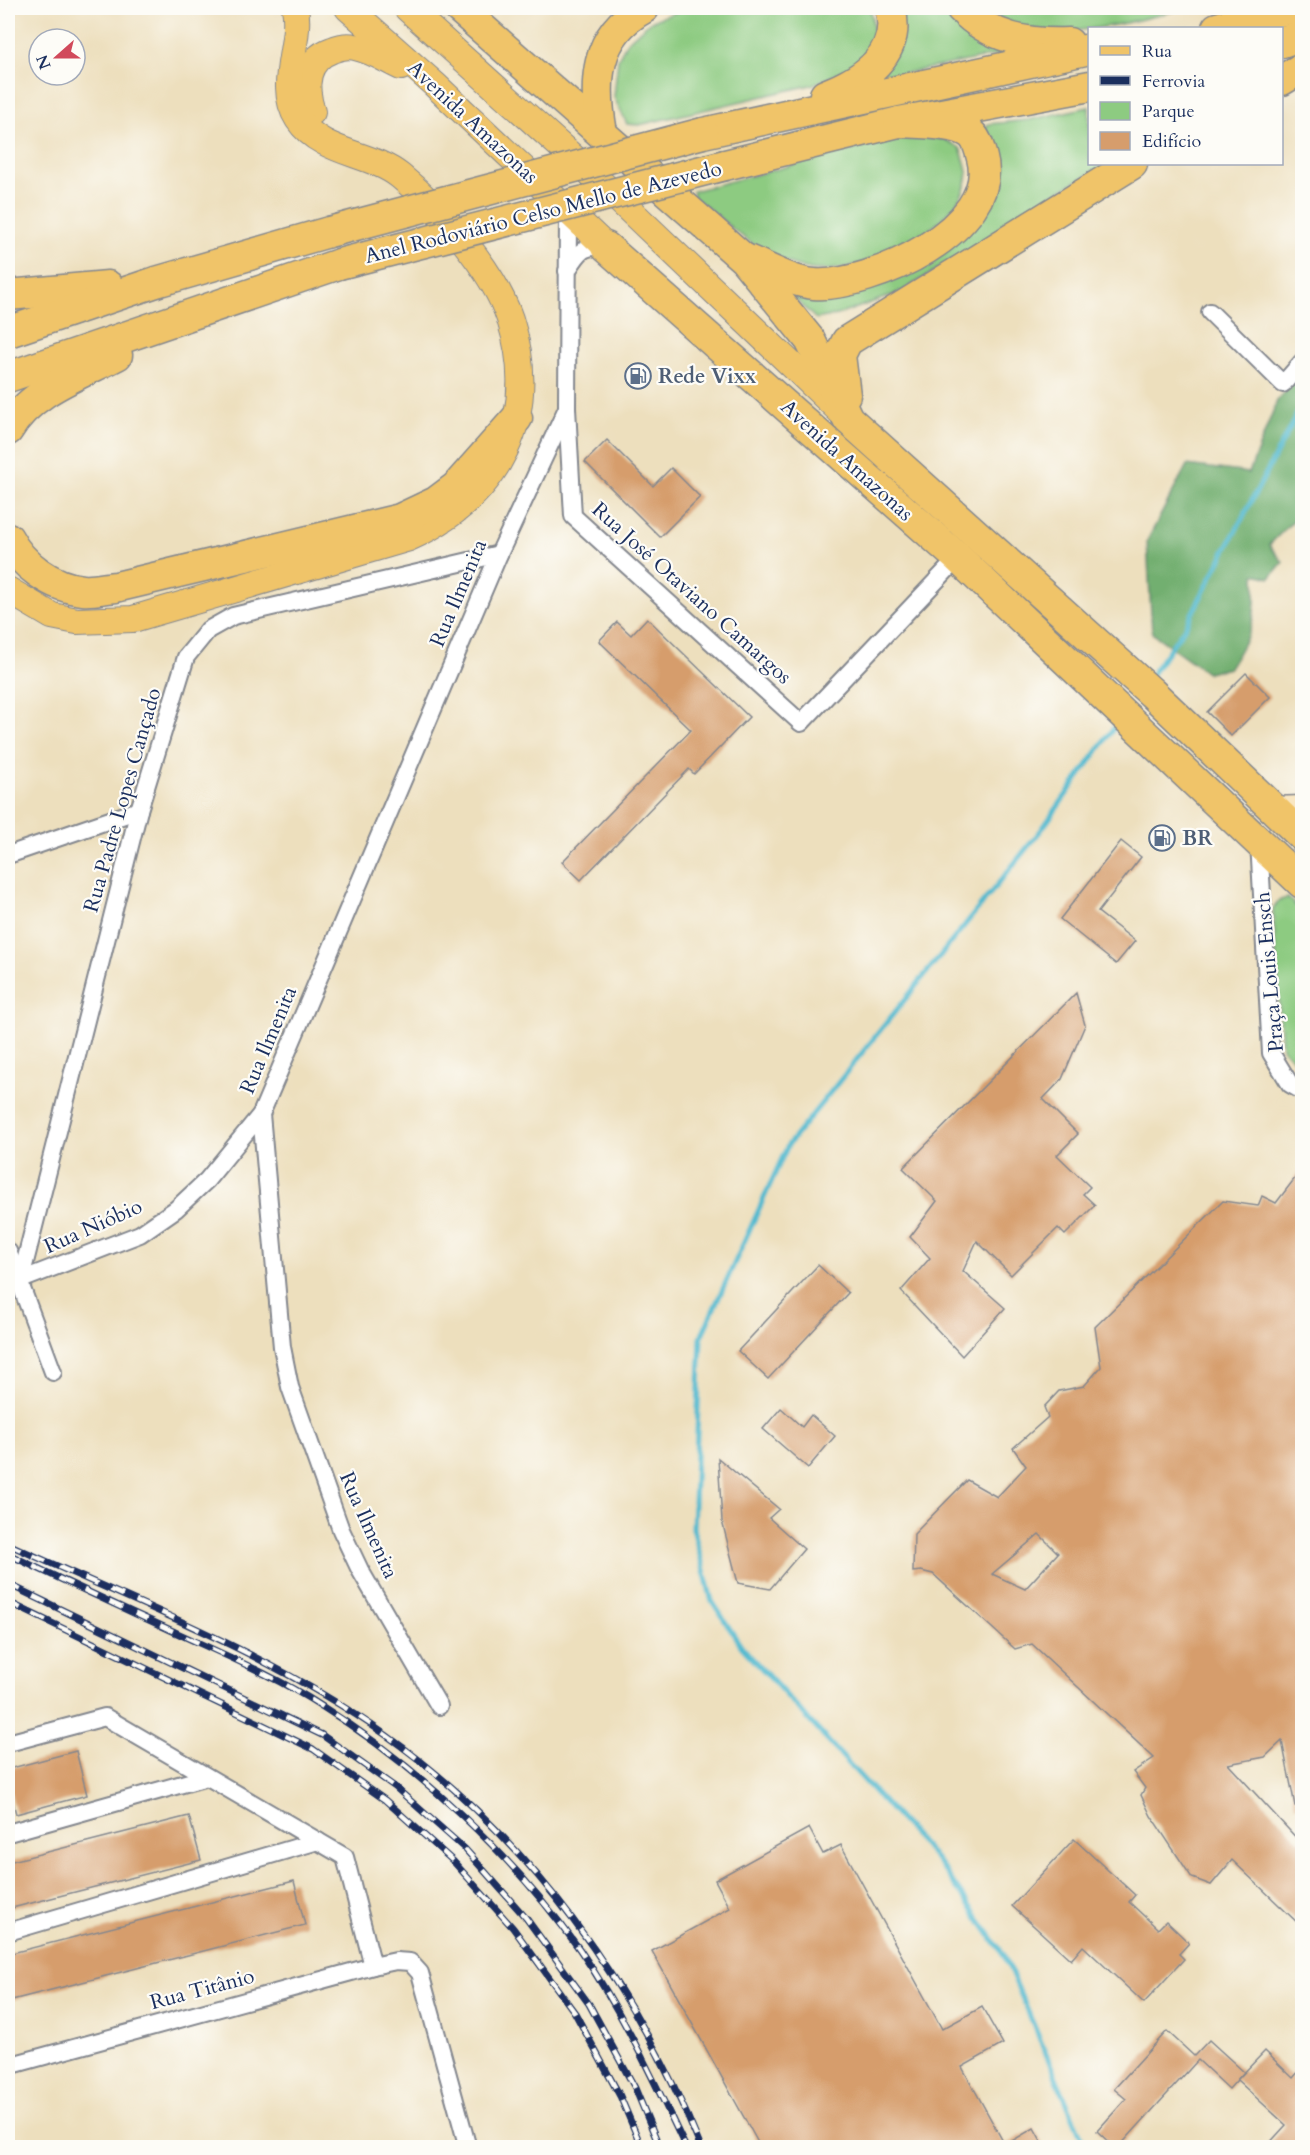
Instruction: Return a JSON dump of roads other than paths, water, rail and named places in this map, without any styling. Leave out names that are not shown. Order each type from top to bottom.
[{"type":"highway","points":[[459,8],[744,259],[810,340],[848,419]]},
{"type":"highway","points":[[602,133],[596,81],[604,47],[630,15],[644,8]]},
{"type":"highway","points":[[717,130],[848,86],[868,72],[884,56],[891,39],[890,8]]},
{"type":"highway","points":[[961,8],[988,30],[1008,37],[1045,44],[1088,41]]},
{"type":"highway","points":[[1221,27],[1291,8]]},
{"type":"highway","points":[[1283,41],[1302,35]]},
{"type":"highway","name":"Anel Rodoviário Celso Mello de Azevedo","points":[[8,333],[156,282],[329,232],[717,130],[1088,49]]},
{"type":"highway","points":[[1283,79],[1302,68]]},
{"type":"highway","name":"Anel Rodoviário Celso Mello de Azevedo","points":[[8,377],[339,264],[899,122],[1088,86]]},
{"type":"highway","points":[[744,259],[812,284],[859,280],[884,272],[912,258],[948,232],[980,196],[985,170],[979,147],[970,134],[955,128],[899,122]]},
{"type":"highway","points":[[848,419],[840,355],[847,341],[1130,165]]},
{"type":"highway","name":"Avenida Amazonas","points":[[606,247],[958,558],[1302,883]]},
{"type":"highway","points":[[8,295],[156,282]]},
{"type":"highway","points":[[8,430],[16,414],[35,399],[196,313]]},
{"type":"highway","points":[[8,538],[25,562],[41,575],[84,590],[116,587],[400,519],[436,502],[451,492],[475,468],[517,418]]},
{"type":"highway","name":"Avenida Amazonas","points":[[848,419],[1152,693],[1288,808],[1302,836]]},
{"type":"main road","points":[[8,590],[52,616],[77,621],[133,619],[386,546],[428,530],[468,501],[485,484],[502,459],[517,418],[519,365],[510,318],[475,259],[446,219],[398,174],[325,142],[305,128],[291,103],[289,74],[295,8]]},
{"type":"main road","name":"Avenida Amazonas","points":[[348,8],[434,84],[606,247]]},
{"type":"main road","name":"Avenida Amazonas","points":[[407,8],[589,171],[848,419]]},
{"type":"main road","points":[[325,142],[311,110],[306,89],[309,70],[317,57],[351,46],[364,49],[434,84]]},
{"type":"street","name":"Rua José Otaviano Camargos","points":[[568,212],[567,408],[573,516],[801,723],[958,558]]},
{"type":"street","points":[[567,272],[579,252],[589,246],[606,247]]},
{"type":"street","points":[[1210,312],[1283,384],[1302,362]]},
{"type":"street","name":"Rua Ilmenita","points":[[439,1706],[360,1570],[341,1530],[290,1387],[282,1347],[261,1114],[499,554],[567,408]]},
{"type":"street","name":"Rua Padre Lopes Cançado","points":[[14,1283],[139,810],[186,657],[208,630],[233,616],[499,554]]},
{"type":"street","points":[[8,855],[139,810]]},
{"type":"street","name":"Praça Louis Ensch","points":[[1259,842],[1271,1053],[1290,1084],[1302,1091]]},
{"type":"street","name":"Rua Nióbio","points":[[14,1283],[140,1234],[176,1209],[207,1180],[261,1114]]},
{"type":"street","points":[[8,1251],[14,1283],[53,1372]]},
{"type":"street","points":[[8,1743],[105,1716],[345,1857],[373,1966]]},
{"type":"street","points":[[8,1833],[207,1777]]},
{"type":"street","points":[[8,1932],[318,1841]]},
{"type":"street","name":"Rua Titânio","points":[[8,2066],[373,1966],[396,1961],[410,1962],[420,1973],[467,2147]]},
{"type":"waterway","points":[[1149,678],[1185,627],[1302,405]]},
{"type":"waterway","points":[[1086,2148],[1004,1955],[937,1860],[741,1646],[712,1601],[693,1528],[701,1337],[788,1145],[1042,829],[1118,722]]},
{"type":"railway","points":[[8,1544],[201,1631],[296,1679],[386,1735],[438,1775],[486,1820],[531,1868],[572,1919],[610,1973],[644,2030],[675,2088],[701,2148]]},
{"type":"railway","points":[[8,1554],[270,1676],[359,1731],[429,1786],[463,1816],[526,1882],[580,1950],[624,2022],[686,2148]]},
{"type":"railway","points":[[8,1584],[322,1735],[395,1787],[465,1849],[526,1918],[589,2004],[635,2088],[660,2148]]},
{"type":"railway","points":[[8,1602],[313,1749],[385,1800],[453,1861],[513,1928],[575,2013],[620,2096],[642,2148]]},
{"type":"place","name":"Rede Vixx","points":[[638,376]]},
{"type":"place","name":"BR","points":[[1162,838]]}]
